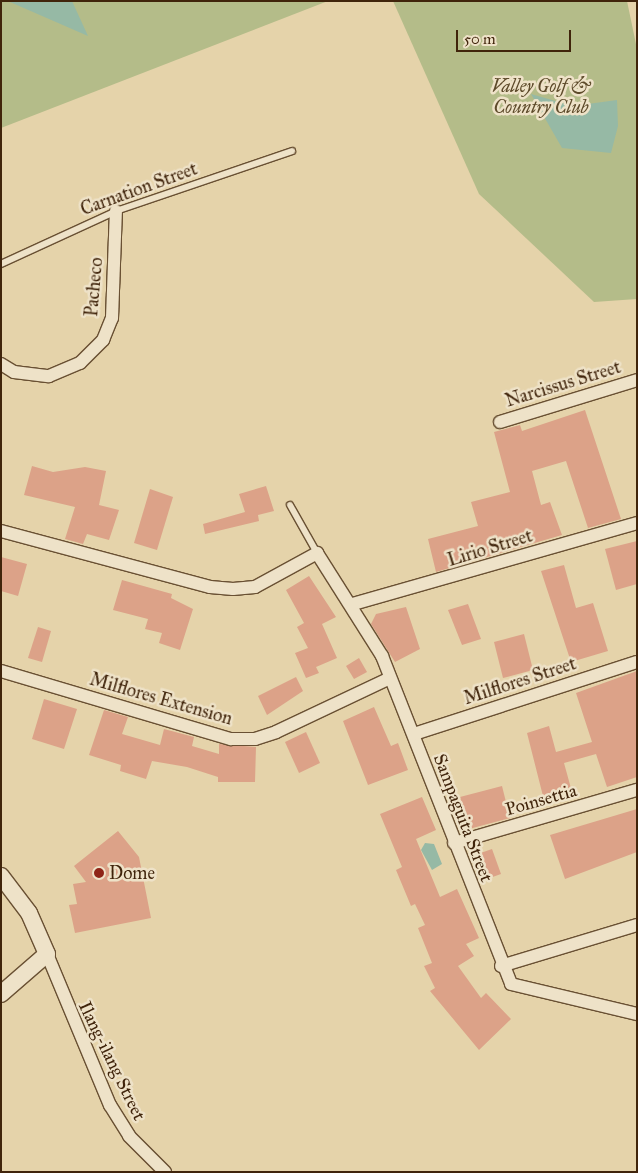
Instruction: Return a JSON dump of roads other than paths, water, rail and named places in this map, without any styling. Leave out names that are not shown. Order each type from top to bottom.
[{"type":"street","name":"Pacheco","points":[[1,364],[14,372],[49,376],[80,364],[103,340],[112,318],[116,211]]},
{"type":"street","name":"Narcissus Street","points":[[500,422],[637,380]]},
{"type":"street","name":"Lirio Street","points":[[353,604],[422,588],[637,523]]},
{"type":"street","points":[[1,532],[210,587],[232,589],[255,587],[317,553]]},
{"type":"street","name":"Sampaguita Street","points":[[317,553],[353,604],[382,656],[414,734],[501,966],[511,984],[637,1014]]},
{"type":"street","name":"Milflores Street","points":[[414,734],[637,662]]},
{"type":"street","name":"Milflores Extension","points":[[1,671],[231,739],[255,739],[276,732],[390,678]]},
{"type":"street","name":"Poinsettia","points":[[454,843],[637,790]]},
{"type":"street","points":[[1,876],[29,913],[47,954],[1,994]]},
{"type":"street","points":[[501,966],[637,925]]},
{"type":"street","name":"Ilang-ilang Street","points":[[47,954],[110,1105],[129,1136],[165,1172]]},
{"type":"lane","name":"Carnation Street","points":[[1,264],[116,211],[292,151]]},
{"type":"lane","points":[[290,505],[317,553]]},
{"type":"place","name":"Dome","points":[[99,873]]},
{"type":"park label","name":"Valley Golf & Country Club","points":[[541,97]]}]
